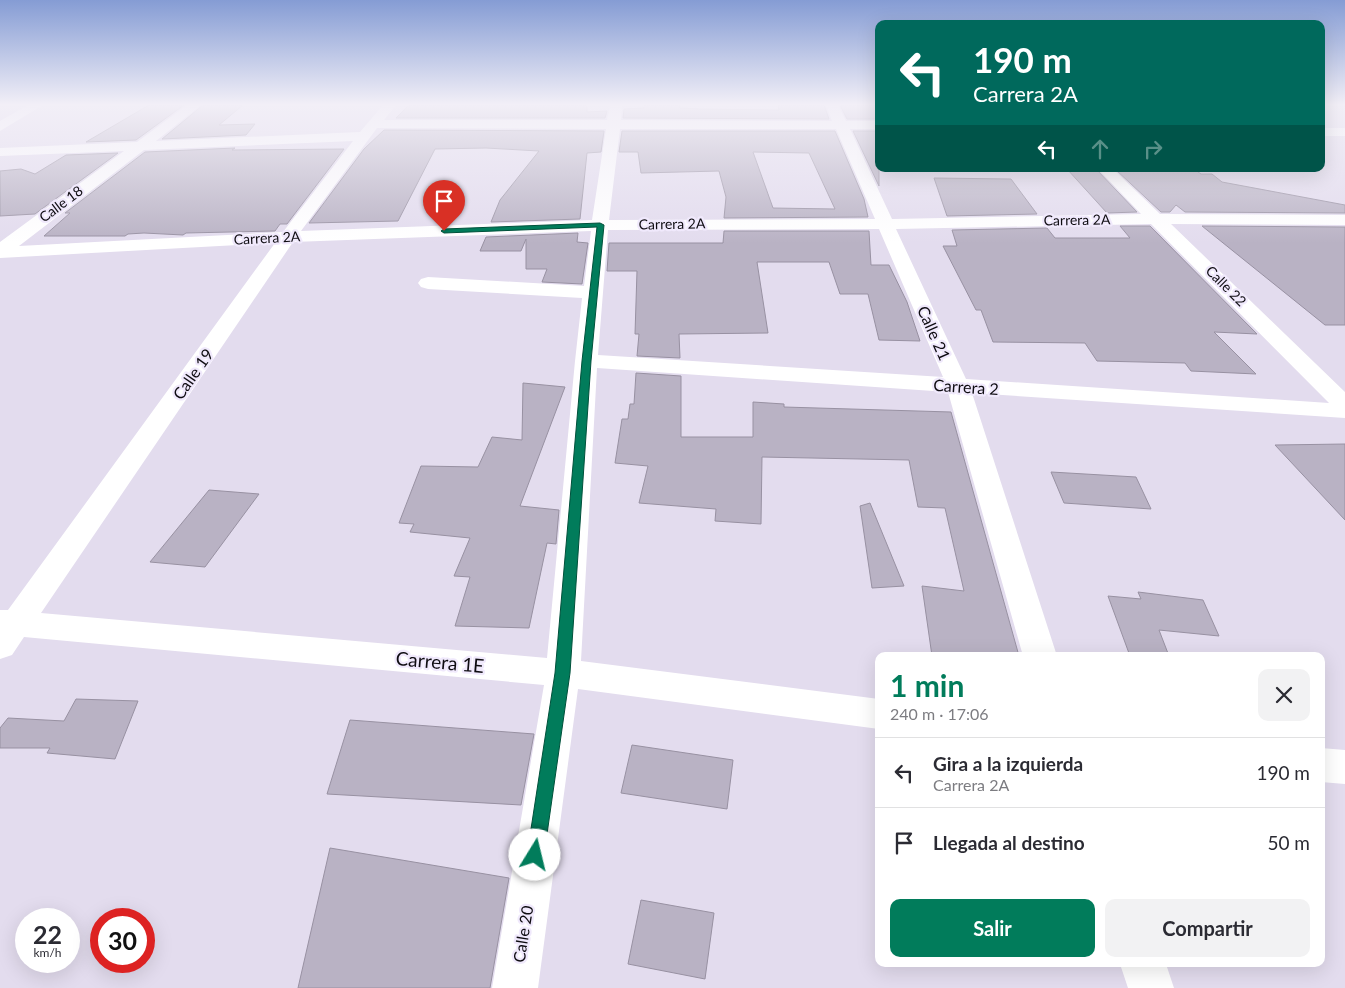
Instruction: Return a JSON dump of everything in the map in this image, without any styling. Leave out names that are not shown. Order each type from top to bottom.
[{"type":"street","points":[[0,152],[30,151]]},
{"type":"street","name":"Calle 18","points":[[0,251],[132,151]]},
{"type":"street","name":"Calle 19","points":[[6,631],[288,237],[352,151]]},
{"type":"street","name":"Calle 20","points":[[515,988],[562,673],[586,361],[600,225],[610,151]]},
{"type":"street","name":"Calle 21","points":[[853,151],[958,386],[1039,652]]},
{"type":"street","name":"Calle 22","points":[[1109,172],[1158,218],[1345,405]]},
{"type":"street","name":"Carrera 2A","points":[[0,251],[288,237],[600,225],[886,224],[1158,218],[1345,220]]},
{"type":"street","points":[[428,283],[594,293]]},
{"type":"street","name":"Carrera 2","points":[[586,361],[1345,411]]},
{"type":"street","name":"Carrera 1E","points":[[6,631],[562,673],[875,713]]},
{"type":"street","points":[[1325,765],[1345,767]]},
{"type":"street","points":[[1144,967],[1151,988]]},
{"type":"building","points":[[342,151],[287,224],[280,224],[275,231],[186,233],[183,235],[144,233],[128,234],[125,236],[44,236],[70,213],[65,213],[145,152]]},
{"type":"building","points":[[362,151],[434,151],[398,221],[309,223]]},
{"type":"building","points":[[539,151],[601,151],[587,153],[580,219],[491,222],[500,200]]},
{"type":"building","points":[[844,151],[864,199],[868,217],[724,218],[726,197],[719,171],[641,173],[638,152],[619,152]],"holes":[[[753,152],[809,153],[835,209],[773,208]]]},
{"type":"building","points":[[863,151],[875,151],[875,172],[879,172],[879,186]]},
{"type":"building","points":[[118,153],[35,214],[0,216],[0,171],[21,169],[35,174],[66,155]]},
{"type":"building","points":[[1070,172],[1099,172],[1137,212],[1107,213]]},
{"type":"building","points":[[1118,172],[1198,172],[1201,174],[1212,174],[1222,182],[1345,205],[1345,213],[1185,212],[1176,205],[1170,212],[1161,212]]},
{"type":"building","points":[[934,178],[1011,179],[1037,214],[947,216]]},
{"type":"building","points":[[1120,226],[1150,226],[1257,334],[1214,332],[1256,374],[1191,371],[1185,363],[1097,361],[1085,343],[993,342],[981,310],[976,310],[943,246],[957,246],[952,230],[1047,228],[1055,238],[1130,238]]},
{"type":"building","points":[[1202,226],[1345,227],[1345,325],[1325,325]]},
{"type":"building","points":[[724,231],[869,231],[871,265],[889,265],[907,302],[920,341],[879,340],[868,294],[840,294],[829,262],[757,262],[768,333],[679,334],[680,358],[637,356],[639,334],[635,334],[637,271],[607,271],[609,243],[723,243]]},
{"type":"building","points":[[578,233],[577,242],[588,243],[582,284],[542,282],[547,269],[526,269],[526,239],[521,251],[480,251],[486,237]]},
{"type":"building","points":[[636,373],[681,376],[681,437],[753,437],[753,402],[784,404],[784,407],[951,412],[1018,652],[931,652],[922,586],[964,591],[945,508],[918,507],[909,460],[762,457],[761,524],[715,521],[716,509],[639,503],[648,466],[615,463],[622,419],[628,419],[630,404],[634,404]]},
{"type":"building","points":[[523,383],[565,387],[520,506],[559,510],[556,544],[547,543],[529,628],[455,626],[470,577],[454,576],[470,538],[410,532],[414,524],[399,523],[421,466],[478,467],[492,437],[522,440]]},
{"type":"building","points":[[1345,444],[1345,520],[1275,445]]},
{"type":"building","points":[[1051,472],[1136,477],[1151,509],[1064,503]]},
{"type":"building","points":[[209,490],[259,494],[205,567],[150,562]]},
{"type":"building","points":[[870,503],[904,586],[872,588],[860,506]]},
{"type":"building","points":[[1138,592],[1203,600],[1219,636],[1159,630],[1167,652],[1129,652],[1108,596],[1141,599]]},
{"type":"building","points":[[76,699],[138,701],[115,759],[47,753],[50,748],[0,748],[0,728],[8,718],[64,721]]},
{"type":"building","points":[[350,720],[534,734],[521,805],[327,794]]},
{"type":"building","points":[[632,745],[733,760],[727,809],[621,793]]},
{"type":"building","points":[[330,848],[509,878],[490,988],[298,988]]},
{"type":"building","points":[[641,900],[714,913],[705,979],[628,964]]},
{"type":"route","points":[[444,231],[600,225],[586,361],[562,673],[535,855]]}]
